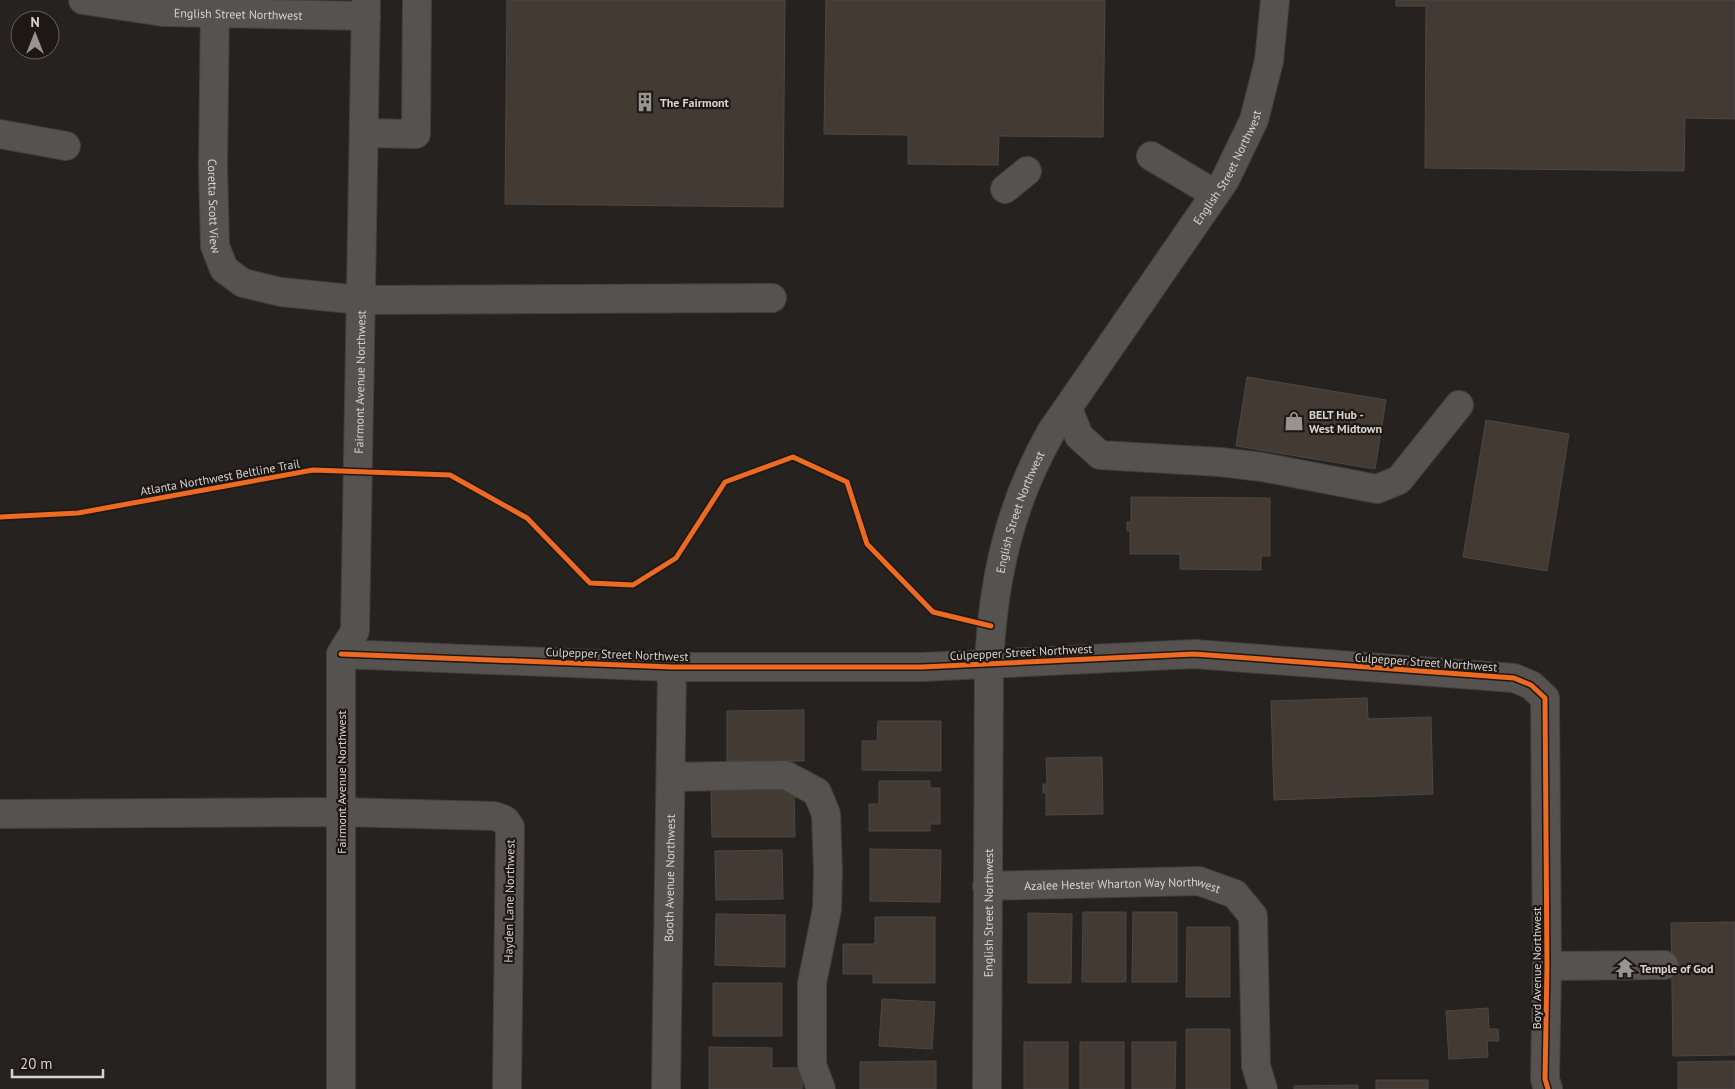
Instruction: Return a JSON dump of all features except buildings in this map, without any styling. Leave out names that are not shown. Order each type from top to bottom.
[{"type":"street","name":"English Street Northwest","points":[[83,0],[163,12],[215,7],[366,8]]},
{"type":"street","points":[[364,133],[416,134],[417,0]]},
{"type":"street","name":"English Street Northwest","points":[[987,1089],[988,664],[992,613],[1000,565],[1015,510],[1033,464],[1068,409],[1225,180],[1254,120],[1270,61],[1275,0]]},
{"type":"street","name":"Coretta Scott View","points":[[215,7],[213,219],[215,246],[224,269],[243,283],[281,292],[361,300],[772,298]]},
{"type":"street","name":"Fairmont Avenue Northwest","points":[[341,1089],[341,654],[355,631],[366,8]]},
{"type":"street","points":[[0,134],[66,146]]},
{"type":"street","points":[[1151,156],[1215,194]]},
{"type":"street","points":[[1004,189],[1027,171]]},
{"type":"street","points":[[1068,409],[1079,436],[1100,455],[1220,462],[1262,467],[1377,489],[1399,480],[1459,405]]},
{"type":"street","name":"Culpepper Street Northwest","points":[[341,654],[672,667],[922,667],[1194,654],[1514,678],[1531,685],[1545,698],[1546,848]]},
{"type":"street","name":"Booth Avenue Northwest","points":[[666,1089],[672,667]]},
{"type":"street","points":[[671,778],[785,776],[817,792],[826,814],[828,871],[827,910],[812,983],[812,1065],[821,1089]]},
{"type":"street","points":[[0,814],[341,812]]},
{"type":"street","name":"Hayden Lane Northwest","points":[[341,812],[494,816],[505,820],[510,827],[507,1089]]},
{"type":"street","name":"Boyd Avenue Northwest","points":[[1546,848],[1547,966],[1545,1079],[1548,1089]]},
{"type":"street","name":"Azalee Hester Wharton Way Northwest","points":[[987,886],[1199,881],[1234,894],[1253,916],[1256,1066],[1263,1089]]},
{"type":"street","points":[[1547,966],[1664,965]]},
{"type":"cycle path","name":"Atlanta Northwest Beltline Trail","points":[[0,517],[78,513],[313,470],[450,475],[527,518],[590,583],[633,585],[676,558],[725,482],[793,457],[847,482],[867,544],[933,612],[991,626]]},
{"type":"cycle path","points":[[341,654],[672,667],[922,667],[1194,654],[1514,678],[1531,685],[1545,698],[1547,966],[1545,1079],[1548,1089]]},
{"type":"place","name":"The Fairmont","points":[[645,102]]},
{"type":"place","name":"BELT Hub - West Midtown","points":[[1294,421]]},
{"type":"place","name":"Temple of God","points":[[1625,968]]}]
